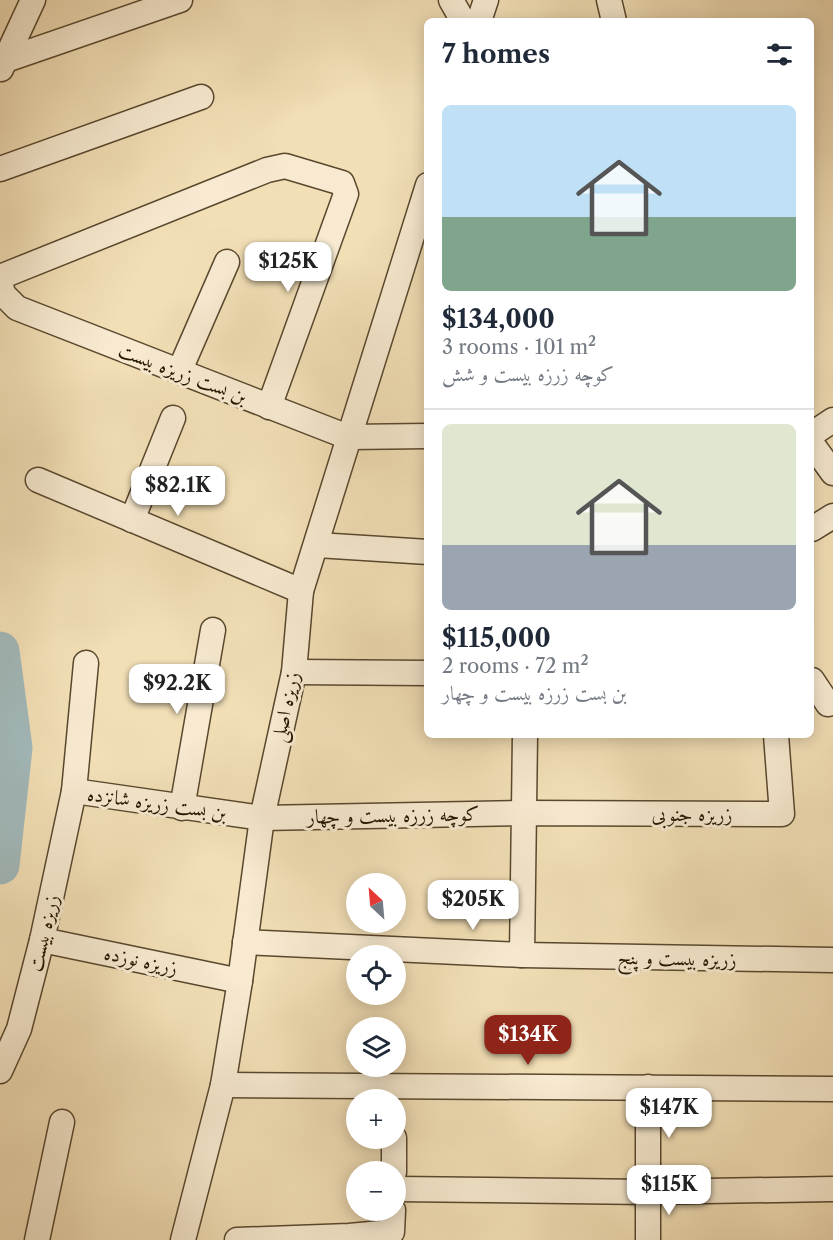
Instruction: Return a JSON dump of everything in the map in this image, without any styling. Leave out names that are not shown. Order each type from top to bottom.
[{"type":"street","points":[[2,68],[33,0]]},
{"type":"street","points":[[2,68],[180,0]]},
{"type":"street","points":[[451,0],[461,18]]},
{"type":"street","points":[[480,18],[486,0]]},
{"type":"street","points":[[609,0],[613,18]]},
{"type":"street","points":[[0,169],[201,97]]},
{"type":"street","points":[[0,279],[267,170],[285,166],[342,183],[346,194],[269,407]]},
{"type":"street","name":"زریزه اصلی","points":[[183,1240],[223,1085],[246,942],[262,818],[294,672],[301,591],[424,198]]},
{"type":"street","points":[[180,372],[227,262]]},
{"type":"street","name":"بن بست زریزه بیست","points":[[0,279],[3,294],[17,308],[348,437]]},
{"type":"street","points":[[132,520],[173,418]]},
{"type":"street","points":[[814,434],[833,420]]},
{"type":"street","points":[[348,437],[424,436]]},
{"type":"street","points":[[814,447],[833,473]]},
{"type":"street","points":[[38,480],[301,591]]},
{"type":"street","points":[[814,528],[833,516]]},
{"type":"street","points":[[317,545],[424,552]]},
{"type":"street","points":[[182,808],[213,630]]},
{"type":"street","name":"بن بست زریزه شانزده","points":[[86,663],[74,791],[262,818]]},
{"type":"street","points":[[294,672],[424,673]]},
{"type":"street","points":[[814,684],[824,707]]},
{"type":"street","points":[[522,955],[525,738]]},
{"type":"street","name":"زریزه جنوبی","points":[[524,813],[782,814],[776,738]]},
{"type":"street","name":"زریزه بیست","points":[[0,1071],[19,1029],[42,940],[74,791]]},
{"type":"street","name":"کوچه زرزه بیست و چهار","points":[[262,818],[524,813]]},
{"type":"street","name":"زریزه نوزده","points":[[42,940],[240,981]]},
{"type":"street","name":"زریزه بیست و پنج","points":[[246,942],[522,955],[833,960]]},
{"type":"street","points":[[223,1085],[346,1091]]},
{"type":"street","points":[[648,1087],[648,1240]]},
{"type":"street","points":[[406,1093],[648,1087],[833,1089]]},
{"type":"street","points":[[37,1240],[62,1122]]},
{"type":"street","points":[[406,1190],[833,1189]]},
{"type":"street","points":[[237,1240],[349,1236],[393,1228]]},
{"type":"waterway","points":[[0,651],[13,748],[0,865]]}]
